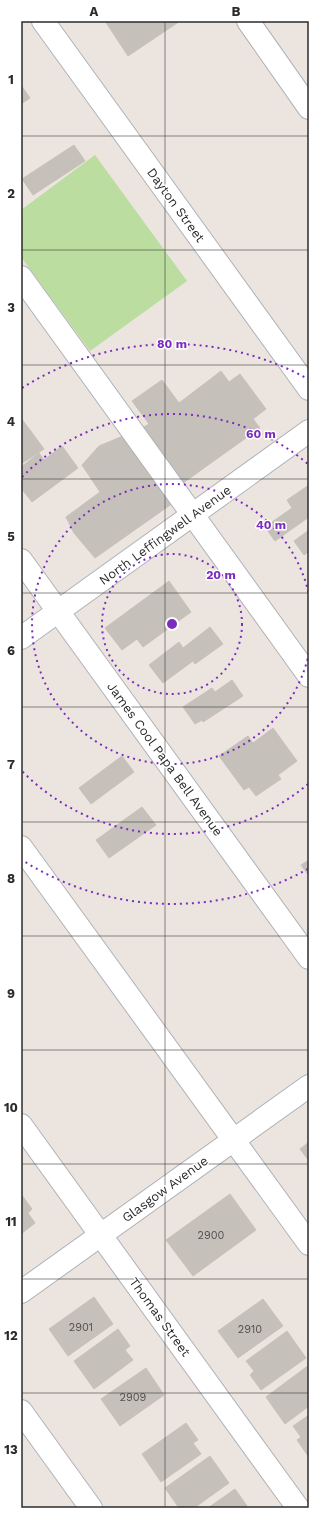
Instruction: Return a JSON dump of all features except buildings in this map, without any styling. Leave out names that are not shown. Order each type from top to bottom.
[{"type":"street","name":"Dayton Street","points":[[43,21],[309,389]]},
{"type":"street","points":[[248,21],[309,108]]},
{"type":"street","points":[[21,277],[309,676]]},
{"type":"street","name":"North Leffingwell Avenue","points":[[21,638],[309,431]]},
{"type":"street","name":"James Cool Papa Bell Avenue","points":[[21,560],[309,958]]},
{"type":"street","points":[[21,847],[309,1244]]},
{"type":"street","name":"Glasgow Avenue","points":[[21,1292],[309,1086]]},
{"type":"street","name":"Thomas Street","points":[[21,1125],[298,1508]]},
{"type":"street","points":[[21,1410],[91,1508]]},
{"type":"green space","points":[[95,155],[187,281],[90,351],[21,257],[21,210]]}]
